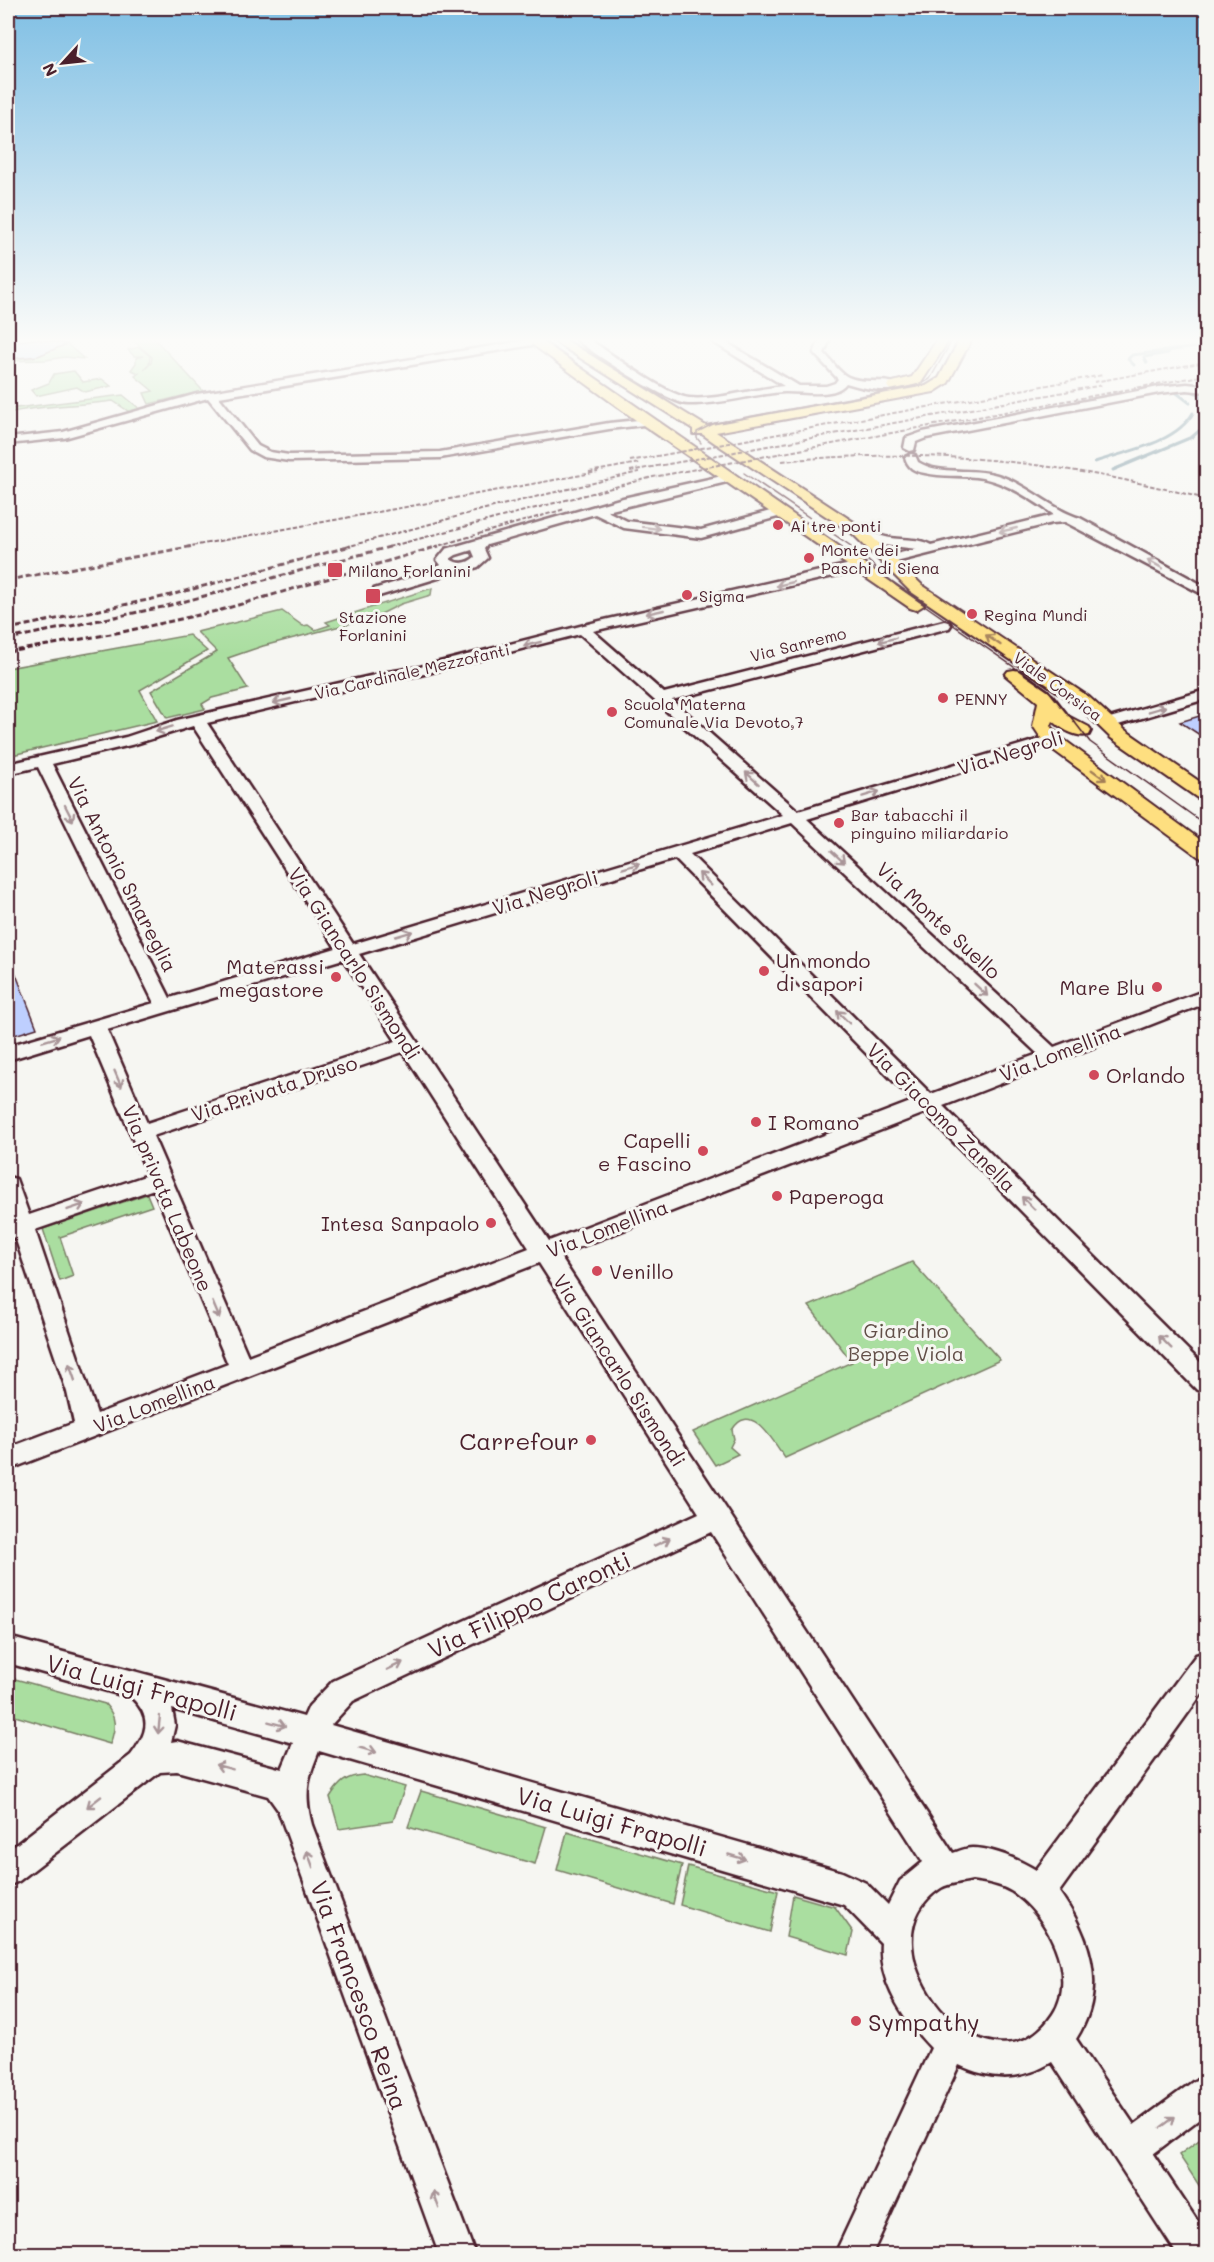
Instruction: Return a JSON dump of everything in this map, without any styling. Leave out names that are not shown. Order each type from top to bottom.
[{"type":"main road","points":[[691,443],[731,478],[837,550]]},
{"type":"main road","points":[[724,443],[858,531]]},
{"type":"main road","name":"Viale Corsica","points":[[858,531],[907,580],[1083,701],[1118,734],[1206,795]]},
{"type":"main road","name":"Viale Corsica","points":[[837,550],[1032,688],[1047,701],[1061,720],[1082,731]]},
{"type":"main road","points":[[859,566],[888,560]]},
{"type":"main road","name":"Viale Corsica","points":[[1047,701],[1042,726],[1052,740]]},
{"type":"main road","name":"Via Negroli","points":[[1052,740],[1108,723]]},
{"type":"main road","points":[[1052,740],[1206,853]]},
{"type":"street","points":[[250,443],[254,448],[267,455],[289,459],[440,456],[516,443]]},
{"type":"street","points":[[910,443],[913,464],[925,470],[974,473],[995,477],[1065,518]]},
{"type":"street","points":[[379,592],[434,575],[451,565],[467,566],[479,562],[482,556],[477,548],[482,544],[656,494],[731,478]]},
{"type":"street","points":[[596,510],[624,524],[701,534],[781,512]]},
{"type":"street","points":[[888,560],[1065,518],[1076,521],[1206,592]]},
{"type":"street","points":[[858,531],[897,544],[944,545]]},
{"type":"street","points":[[817,577],[829,565],[837,550]]},
{"type":"street","name":"Via Cardinale Mezzofanti","points":[[8,770],[385,676],[430,669],[582,630],[859,566]]},
{"type":"street","name":"Via Sanremo","points":[[662,698],[944,625]]},
{"type":"street","name":"Via Monte Suello","points":[[582,630],[592,636],[795,817],[1052,1056]]},
{"type":"street","points":[[1108,723],[1206,694]]},
{"type":"street","name":"Via Giancarlo Sismondi","points":[[198,721],[945,1868]]},
{"type":"street","name":"Via Negroli","points":[[8,1053],[1052,740]]},
{"type":"street","name":"Via Antonio Smareglia","points":[[43,761],[165,1006]]},
{"type":"street","name":"Via Giacomo Zanella","points":[[678,852],[1206,1383]]},
{"type":"street","name":"Via Lomellina","points":[[8,1459],[1206,996]]},
{"type":"street","name":"Via privata Labeone","points":[[95,1026],[242,1369]]},
{"type":"street","name":"Via Privata Druso","points":[[141,1132],[408,1044]]},
{"type":"street","points":[[14,1228],[160,1179]]},
{"type":"street","points":[[8,1185],[14,1228],[79,1392],[88,1428]]},
{"type":"street","name":"Via Filippo Caronti","points":[[312,1734],[320,1716],[342,1691],[716,1517]]},
{"type":"street","name":"Via Luigi Frapolli","points":[[8,1650],[312,1734],[842,1888],[855,1894],[896,1935]]},
{"type":"street","points":[[1039,1893],[1206,1665]]},
{"type":"street","points":[[140,1686],[157,1703],[160,1715],[156,1743],[141,1766]]},
{"type":"street","name":"Via Francesco Reina","points":[[312,1734],[293,1778],[291,1803],[301,1836],[457,2254]]},
{"type":"street","points":[[8,1870],[141,1766],[165,1755],[186,1757],[271,1780],[279,1785],[291,1803]]},
{"type":"street","points":[[972,1864],[1000,1869],[1016,1876],[1039,1893],[1064,1924],[1076,1954],[1079,1973],[1075,2006],[1069,2020],[1056,2038],[1035,2053],[1002,2060],[968,2053],[951,2044],[924,2019],[904,1987],[898,1962],[896,1935],[899,1919],[912,1892],[921,1882],[945,1868],[972,1864]]},
{"type":"street","points":[[1056,2038],[1198,2254]]},
{"type":"street","points":[[853,2254],[951,2044]]},
{"type":"street","points":[[1130,2150],[1206,2093]]},
{"type":"green space","points":[[432,588],[431,595],[401,604],[375,617],[263,646],[228,658],[248,689],[212,698],[202,704],[205,709],[167,718],[151,691],[217,652],[197,632],[282,611],[303,626],[308,625],[315,630],[330,625],[326,622]]},
{"type":"green space","points":[[189,635],[207,651],[140,690],[157,721],[8,756],[8,668]]},
{"type":"green space","points":[[147,1194],[152,1206],[60,1237],[73,1276],[60,1281],[43,1229]]},
{"type":"green space","name":"Giardino Beppe Viola","points":[[912,1262],[1000,1360],[785,1458],[762,1427],[747,1419],[739,1422],[732,1430],[734,1439],[730,1447],[738,1454],[715,1465],[693,1432],[852,1362],[809,1306]]},
{"type":"green space","points":[[8,1677],[105,1704],[112,1713],[114,1723],[110,1744],[8,1714]]},
{"type":"green space","points":[[363,1775],[405,1787],[393,1821],[339,1829],[330,1797],[344,1781]]},
{"type":"green space","points":[[421,1791],[546,1827],[535,1864],[408,1827]]},
{"type":"green space","points":[[567,1832],[682,1865],[673,1904],[557,1870]]},
{"type":"green space","points":[[688,1866],[778,1891],[770,1932],[680,1905]]},
{"type":"green space","points":[[793,1895],[835,1907],[853,1932],[848,1955],[786,1937]]},
{"type":"green space","points":[[1206,2135],[1206,2196],[1179,2155]]},
{"type":"building","points":[[1206,714],[1206,739],[1180,722]]},
{"type":"building","points":[[8,954],[37,1028],[8,1037]]},
{"type":"waterway","points":[[1095,462],[1154,443]]},
{"type":"waterway","points":[[1113,470],[1179,443]]},
{"type":"tram line","points":[[744,473],[851,546],[897,586],[1053,694],[1090,742],[1206,825]]},
{"type":"railway","points":[[630,461],[731,443]]},
{"type":"railway","points":[[630,471],[786,443]]},
{"type":"railway","points":[[388,547],[653,477],[840,443]]},
{"type":"railway","points":[[782,461],[892,456],[996,460],[1099,475],[1206,499]]},
{"type":"railway","points":[[589,472],[639,463]]},
{"type":"railway","points":[[186,547],[598,472]]},
{"type":"railway","points":[[346,547],[481,510],[639,472]]},
{"type":"railway","points":[[434,547],[565,509]]},
{"type":"railway","points":[[8,580],[194,546]]},
{"type":"railway","points":[[8,629],[167,596],[351,546]]},
{"type":"railway","points":[[8,639],[163,607],[393,546]]},
{"type":"railway","points":[[8,652],[122,632],[221,610],[439,546]]},
{"type":"place","name":"Ai tre ponti","points":[[778,525]]},
{"type":"place","name":"Monte dei Paschi di Siena","points":[[809,558]]},
{"type":"place","name":"Milano Forlanini","points":[[335,570]]},
{"type":"place","name":"Sigma","points":[[687,595]]},
{"type":"place","name":"Stazione Forlanini","points":[[373,596]]},
{"type":"place","name":"Regina Mundi","points":[[972,614]]},
{"type":"place","name":"PENNY","points":[[943,698]]},
{"type":"place","name":"Scuola Materna Comunale Via Devoto,7","points":[[612,712]]},
{"type":"place","name":"Bar tabacchi il pinguino miliardario","points":[[839,823]]},
{"type":"place","name":"Un mondo di sapori","points":[[764,971]]},
{"type":"place","name":"Materassi megastore","points":[[336,977]]},
{"type":"place","name":"Mare Blu","points":[[1157,987]]},
{"type":"place","name":"Orlando","points":[[1094,1075]]},
{"type":"place","name":"I Romano","points":[[756,1122]]},
{"type":"place","name":"Capelli e Fascino","points":[[703,1151]]},
{"type":"place","name":"Paperoga","points":[[777,1196]]},
{"type":"place","name":"Intesa Sanpaolo","points":[[491,1223]]},
{"type":"place","name":"Venillo","points":[[597,1271]]},
{"type":"place","name":"Carrefour","points":[[591,1440]]},
{"type":"place","name":"Sympathy","points":[[856,2021]]}]
